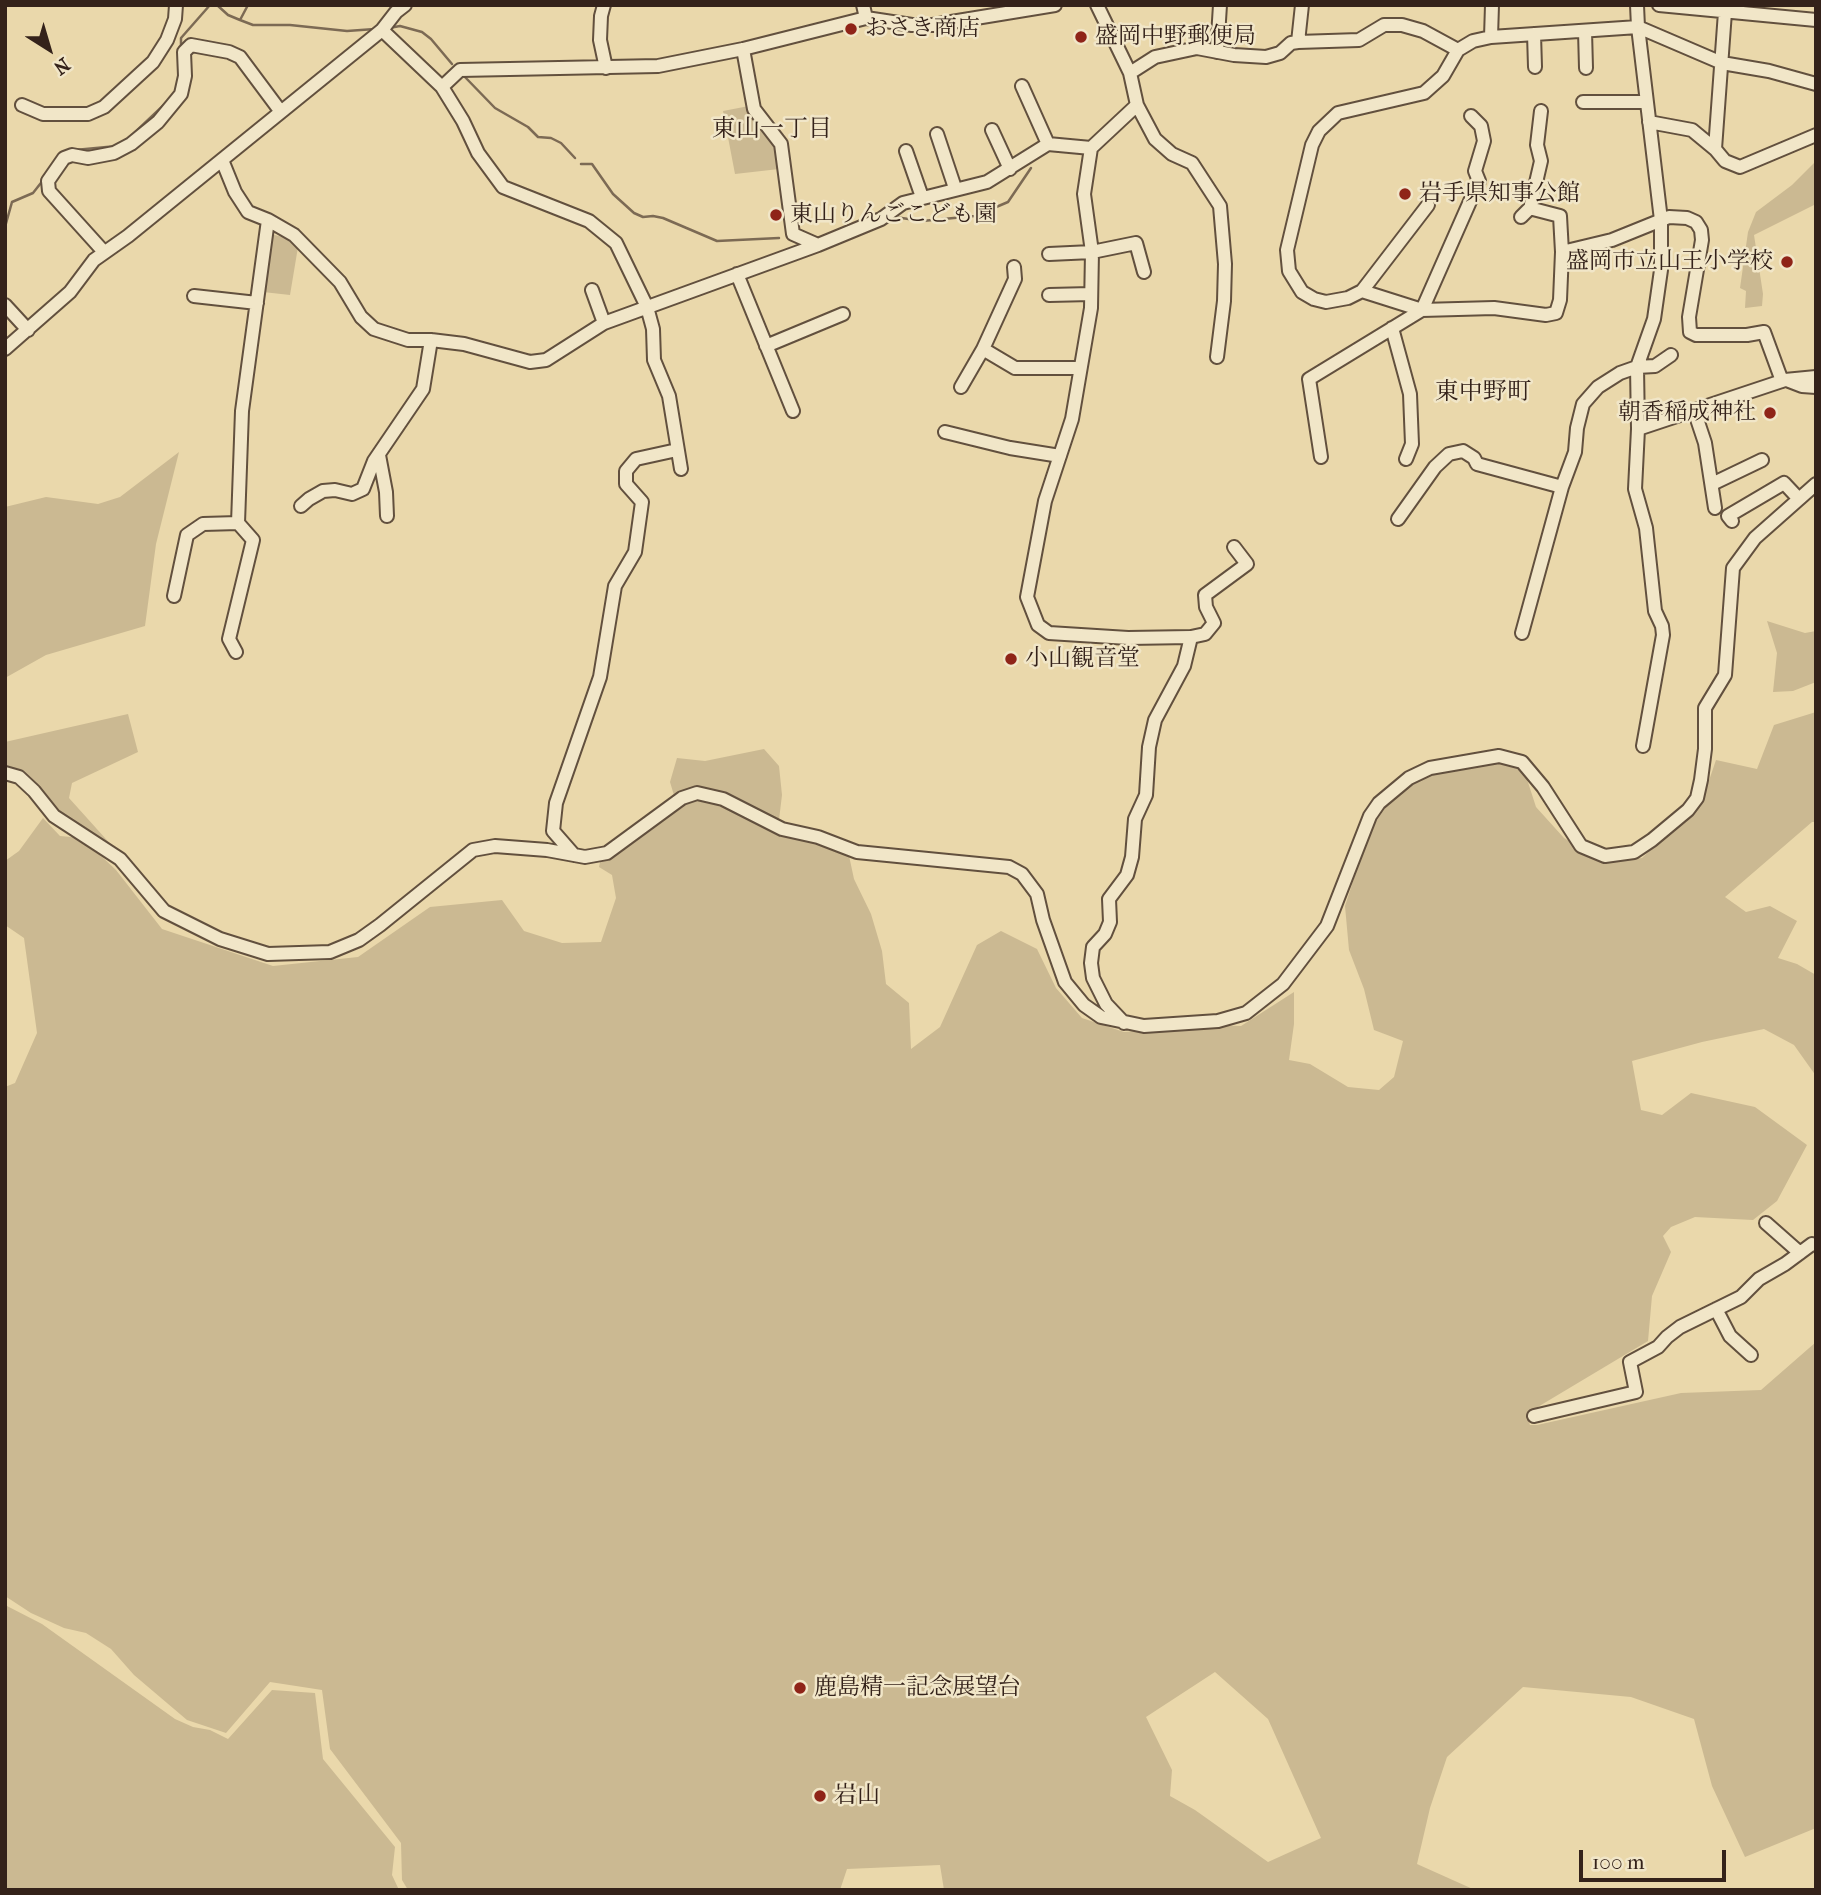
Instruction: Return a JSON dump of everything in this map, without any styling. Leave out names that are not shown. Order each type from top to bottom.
[{"type":"street","points":[[22,105],[43,114],[88,114],[104,107],[153,62],[167,40],[175,19],[176,5]]},
{"type":"street","points":[[5,349],[70,292],[94,260],[128,236],[382,30],[405,5]]},
{"type":"street","points":[[604,5],[600,40],[606,68]]},
{"type":"street","points":[[442,87],[460,70],[659,66],[743,49],[864,11],[912,25],[933,26],[1055,5]]},
{"type":"street","points":[[1097,5],[1130,73],[1137,104],[1155,139],[1172,154],[1192,163],[1220,206],[1224,301],[1217,357]]},
{"type":"street","points":[[1217,52],[1220,5]]},
{"type":"street","points":[[1298,42],[1302,5]]},
{"type":"street","points":[[1491,37],[1492,5]]},
{"type":"street","points":[[1637,5],[1661,220],[1661,270],[1654,320],[1637,367],[1635,489],[1646,528],[1655,611],[1662,626],[1643,746]]},
{"type":"street","points":[[1660,5],[1816,20]]},
{"type":"street","points":[[1715,149],[1725,12]]},
{"type":"street","points":[[1130,73],[1155,57],[1197,48],[1266,57],[1280,53],[1291,43],[1359,40],[1384,25],[1402,25],[1423,32],[1458,50]]},
{"type":"street","points":[[1428,205],[1362,291],[1348,298],[1326,302],[1314,299],[1302,292],[1289,271],[1287,250],[1312,145],[1319,131],[1338,113],[1424,93],[1443,76],[1458,50],[1473,41],[1491,37],[1638,27],[1722,63],[1769,71],[1816,84]]},
{"type":"street","points":[[382,30],[442,87],[463,121],[478,153],[503,187],[589,221],[616,243],[646,307],[653,329],[654,360],[669,396],[681,469]]},
{"type":"street","points":[[1585,31],[1586,68]]},
{"type":"street","points":[[1534,34],[1535,67]]},
{"type":"street","points":[[104,252],[49,191],[48,181],[64,159],[72,155],[88,158],[114,153],[131,145],[158,122],[181,94],[185,76],[184,52],[191,45],[229,52],[240,57],[281,112]]},
{"type":"street","points":[[743,49],[754,109],[781,144],[793,234],[818,245]]},
{"type":"street","points":[[1022,86],[1048,144]]},
{"type":"street","points":[[1583,102],[1647,102]]},
{"type":"street","points":[[1137,104],[1091,148],[1084,194],[1092,252],[1091,308],[1072,419],[1045,501],[1027,597],[1038,625],[1049,634],[1128,638],[1191,637],[1205,634],[1214,623],[1206,607],[1205,595],[1247,564],[1234,547]]},
{"type":"street","points":[[1521,217],[1532,206],[1541,161],[1537,145],[1541,111]]},
{"type":"street","points":[[1321,457],[1309,379],[1422,310],[1479,181],[1475,171],[1484,141],[1480,126],[1471,116]]},
{"type":"street","points":[[1649,122],[1692,130],[1725,161],[1740,167],[1816,135]]},
{"type":"street","points":[[992,130],[1010,169]]},
{"type":"street","points":[[937,134],[955,188]]},
{"type":"street","points":[[222,160],[235,192],[248,212],[294,235],[340,282],[361,317],[374,329],[408,340],[464,344],[530,362],[546,360],[604,323],[818,245],[881,219],[903,203],[987,182],[1048,144],[1091,148]]},
{"type":"street","points":[[906,151],[922,197]]},
{"type":"street","points":[[1362,291],[1422,310],[1494,308],[1546,315],[1556,313],[1560,300],[1560,216],[1533,209],[1532,206]]},
{"type":"street","points":[[1562,251],[1612,240],[1661,220],[1687,218],[1696,222],[1701,230],[1702,250],[1689,317],[1690,332],[1696,335],[1747,335],[1764,332],[1783,380]]},
{"type":"street","points":[[236,652],[229,639],[253,540],[238,523],[242,411],[268,220]]},
{"type":"street","points":[[1049,254],[1092,252],[1136,243],[1144,272]]},
{"type":"street","points":[[961,387],[983,349],[1015,279],[1014,267]]},
{"type":"street","points":[[737,274],[793,411]]},
{"type":"street","points":[[593,290],[604,323]]},
{"type":"street","points":[[1049,295],[1091,294]]},
{"type":"street","points":[[194,296],[257,303]]},
{"type":"street","points":[[5,305],[28,330]]},
{"type":"street","points":[[766,346],[843,314]]},
{"type":"street","points":[[1392,328],[1410,394],[1412,444],[1406,460]]},
{"type":"street","points":[[301,506],[323,491],[358,492],[367,481],[379,455],[423,389],[431,340]]},
{"type":"street","points":[[983,349],[1014,368],[1080,368]]},
{"type":"street","points":[[1522,633],[1562,487],[1575,452],[1583,404],[1598,387],[1620,373],[1637,367],[1655,366],[1671,355]]},
{"type":"street","points":[[1638,429],[1783,380],[1816,377]]},
{"type":"street","points":[[1783,380],[1816,387]]},
{"type":"street","points":[[1694,410],[1705,443],[1715,508]]},
{"type":"street","points":[[945,432],[1010,449],[1060,456]]},
{"type":"street","points":[[574,855],[553,831],[556,803],[600,677],[615,586],[635,552],[642,502],[626,484],[626,471],[636,459],[677,450]]},
{"type":"street","points":[[1398,519],[1435,467],[1449,454],[1463,451],[1474,458],[1477,464],[1562,487]]},
{"type":"street","points":[[379,455],[386,492],[387,516]]},
{"type":"street","points":[[1712,484],[1762,460]]},
{"type":"street","points":[[1732,521],[1728,516],[1784,483],[1799,499]]},
{"type":"street","points":[[5,773],[19,778],[34,791],[54,816],[120,859],[164,911],[220,939],[268,954],[330,952],[359,940],[473,850],[495,845],[585,857],[607,853],[682,798],[697,793],[723,799],[782,829],[818,837],[858,852],[1009,867],[1022,874],[1037,894],[1043,920],[1065,982],[1084,1006],[1101,1017],[1144,1026],[1218,1021],[1246,1013],[1283,984],[1327,926],[1370,816],[1378,803],[1391,790],[1430,768],[1499,756],[1514,759],[1530,768],[1572,836],[1588,851],[1605,856],[1634,852],[1688,810],[1697,798],[1705,749],[1705,708],[1721,684],[1727,661],[1730,576],[1733,568],[1755,538],[1816,484]]},
{"type":"street","points":[[174,596],[187,535],[203,524],[238,523]]},
{"type":"street","points":[[1124,1023],[1106,1004],[1093,978],[1093,947],[1105,934],[1110,922],[1109,899],[1127,875],[1132,857],[1135,819],[1146,796],[1149,747],[1155,720],[1184,666],[1191,637]]},
{"type":"street","points":[[1766,1223],[1800,1253]]},
{"type":"street","points":[[1534,1416],[1636,1392],[1630,1362],[1658,1347],[1680,1327],[1741,1297],[1759,1279],[1812,1244],[1816,1245]]},
{"type":"street","points":[[1716,1309],[1730,1336],[1751,1355]]},
{"type":"shaded area","points":[[749,106],[776,146],[779,169],[735,174],[723,111]]},
{"type":"shaded area","points":[[1816,161],[1816,204],[1754,235],[1763,294],[1762,306],[1745,308],[1746,291],[1740,288],[1748,232],[1756,212],[1792,185]]},
{"type":"shaded area","points":[[270,234],[288,238],[298,247],[290,295],[263,292]]},
{"type":"shaded area","points":[[179,452],[156,544],[145,626],[46,655],[5,678],[5,507],[46,497],[98,504],[120,497]]},
{"type":"shaded area","points":[[1767,621],[1805,633],[1816,631],[1816,682],[1793,691],[1773,692],[1777,653]]},
{"type":"shaded area","points":[[1816,712],[1816,822],[1812,822],[1725,897],[1746,912],[1770,906],[1797,921],[1778,958],[1797,964],[1816,975],[1816,1076],[1794,1045],[1764,1029],[1632,1061],[1641,1110],[1662,1115],[1691,1093],[1755,1107],[1807,1145],[1777,1201],[1753,1220],[1695,1217],[1671,1227],[1663,1236],[1671,1252],[1652,1296],[1648,1341],[1526,1414],[1530,1425],[1537,1425],[1681,1393],[1761,1390],[1816,1342],[1816,1828],[1745,1857],[1712,1786],[1694,1719],[1631,1697],[1523,1687],[1447,1757],[1430,1808],[1417,1864],[1475,1890],[944,1890],[940,1865],[847,1869],[840,1890],[408,1890],[402,1880],[401,1843],[330,1749],[322,1690],[270,1682],[226,1733],[187,1720],[134,1675],[111,1649],[86,1633],[64,1628],[31,1613],[5,1596],[5,1087],[15,1083],[37,1033],[24,938],[5,925],[5,861],[19,851],[43,818],[60,836],[82,838],[116,870],[162,929],[273,966],[358,957],[430,907],[502,900],[524,931],[562,943],[601,942],[616,898],[612,875],[599,867],[602,853],[676,802],[670,782],[677,758],[705,761],[764,749],[779,766],[782,795],[778,828],[848,851],[854,879],[871,914],[882,951],[886,984],[909,1003],[911,1049],[940,1027],[977,945],[1001,931],[1037,949],[1056,988],[1082,1018],[1124,1032],[1207,1025],[1241,1026],[1294,992],[1294,1024],[1289,1060],[1310,1064],[1348,1087],[1379,1090],[1394,1077],[1403,1041],[1374,1030],[1364,989],[1349,950],[1345,906],[1369,832],[1389,802],[1414,778],[1494,759],[1524,770],[1536,807],[1564,838],[1604,862],[1642,858],[1702,801],[1716,760],[1757,769],[1774,725]],"holes":[[[1215,1672],[1268,1719],[1321,1838],[1268,1862],[1195,1810],[1170,1796],[1172,1770],[1146,1717]]]},
{"type":"shaded area","points":[[128,714],[138,752],[72,783],[69,798],[141,878],[58,815],[20,770],[5,765],[5,742]]},
{"type":"shaded area","points":[[5,1605],[42,1624],[175,1719],[228,1739],[272,1690],[315,1693],[323,1759],[395,1847],[392,1875],[399,1890],[5,1890]]},
{"type":"waterway","points":[[181,47],[181,38],[210,5]]},
{"type":"waterway","points":[[217,5],[228,15],[240,20],[248,5]]},
{"type":"waterway","points":[[240,20],[253,25],[290,25],[347,31],[375,29]]},
{"type":"waterway","points":[[389,28],[400,26],[422,32],[452,64]]},
{"type":"waterway","points":[[463,75],[495,108],[528,127],[538,137],[551,138],[561,143],[575,158]]},
{"type":"waterway","points":[[131,136],[167,102]]},
{"type":"waterway","points":[[75,150],[117,146]]},
{"type":"waterway","points":[[581,164],[592,164],[613,194],[634,213],[643,217],[663,218],[717,241],[779,238]]},
{"type":"waterway","points":[[895,217],[922,221],[975,216],[1008,202],[1031,168]]},
{"type":"waterway","points":[[5,227],[12,202],[33,193],[44,179]]},
{"type":"place","name":"おさき商店","points":[[851,29]]},
{"type":"place","name":"盛岡中野郵便局","points":[[1081,37]]},
{"type":"place","name":"岩手県知事公館","points":[[1405,194]]},
{"type":"place","name":"東山りんごこども園","points":[[776,215]]},
{"type":"place","name":"盛岡市立山王小学校","points":[[1787,262]]},
{"type":"place","name":"朝香稲成神社","points":[[1770,413]]},
{"type":"place","name":"小山観音堂","points":[[1011,659]]},
{"type":"place","name":"鹿島精一記念展望台","points":[[800,1688]]},
{"type":"place","name":"岩山","points":[[820,1796]]},
{"type":"district","name":"東山一丁目","points":[[772,130]]},
{"type":"district","name":"東中野町","points":[[1483,393]]}]
